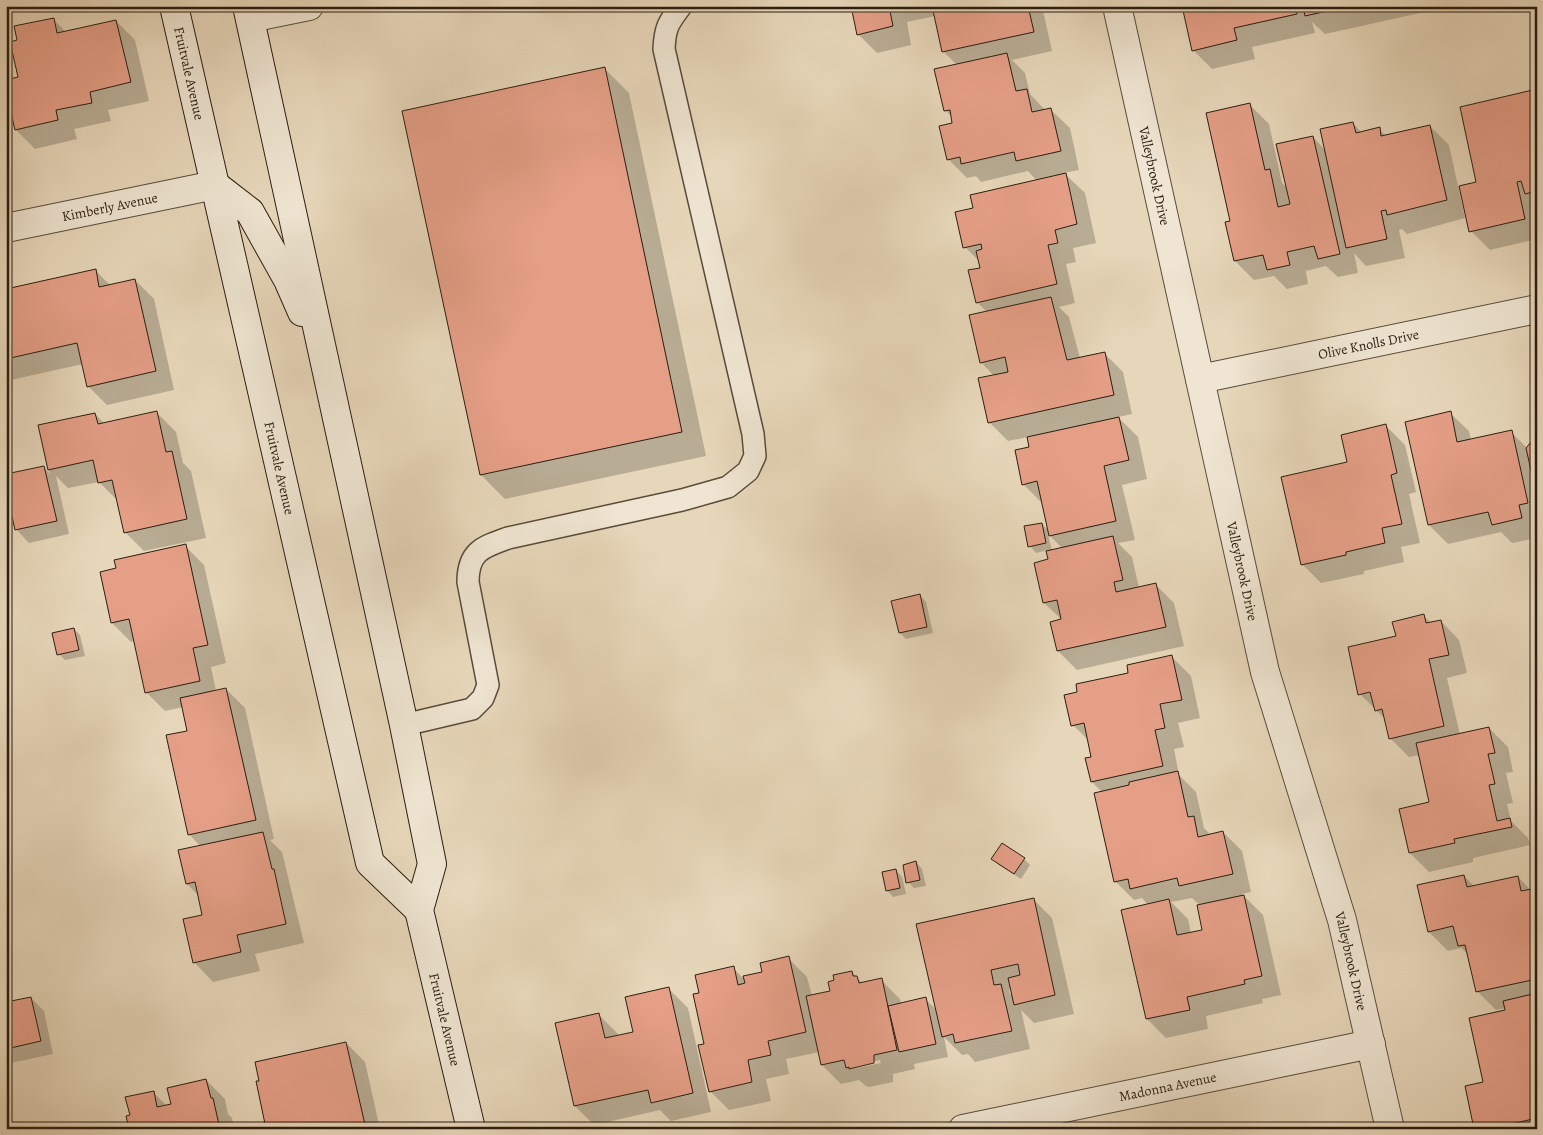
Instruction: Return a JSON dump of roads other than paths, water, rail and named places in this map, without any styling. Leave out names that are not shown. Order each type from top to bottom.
[{"type":"main road","name":"Fruitvale Avenue","points":[[174,6],[370,863],[419,910]]},
{"type":"main road","points":[[248,12],[309,6]]},
{"type":"main road","name":"Valleybrook Drive","points":[[1117,6],[1265,672],[1342,920],[1390,1129]]},
{"type":"main road","name":"Fruitvale Avenue","points":[[248,12],[404,725],[432,864],[419,910],[471,1129]]},
{"type":"main road","name":"Kimberly Avenue","points":[[6,228],[215,185]]},
{"type":"main road","points":[[215,185],[250,212],[288,280],[324,359]]},
{"type":"main road","name":"Olive Knolls Drive","points":[[1200,379],[1537,308]]},
{"type":"main road","name":"Madonna Avenue","points":[[963,1129],[1371,1044]]},
{"type":"lane","points":[[404,725],[472,709],[483,698],[488,685],[468,582],[468,570],[474,556],[484,547],[508,538],[682,500],[728,487],[748,471],[755,456],[753,434],[664,49],[665,31],[681,6]]}]
